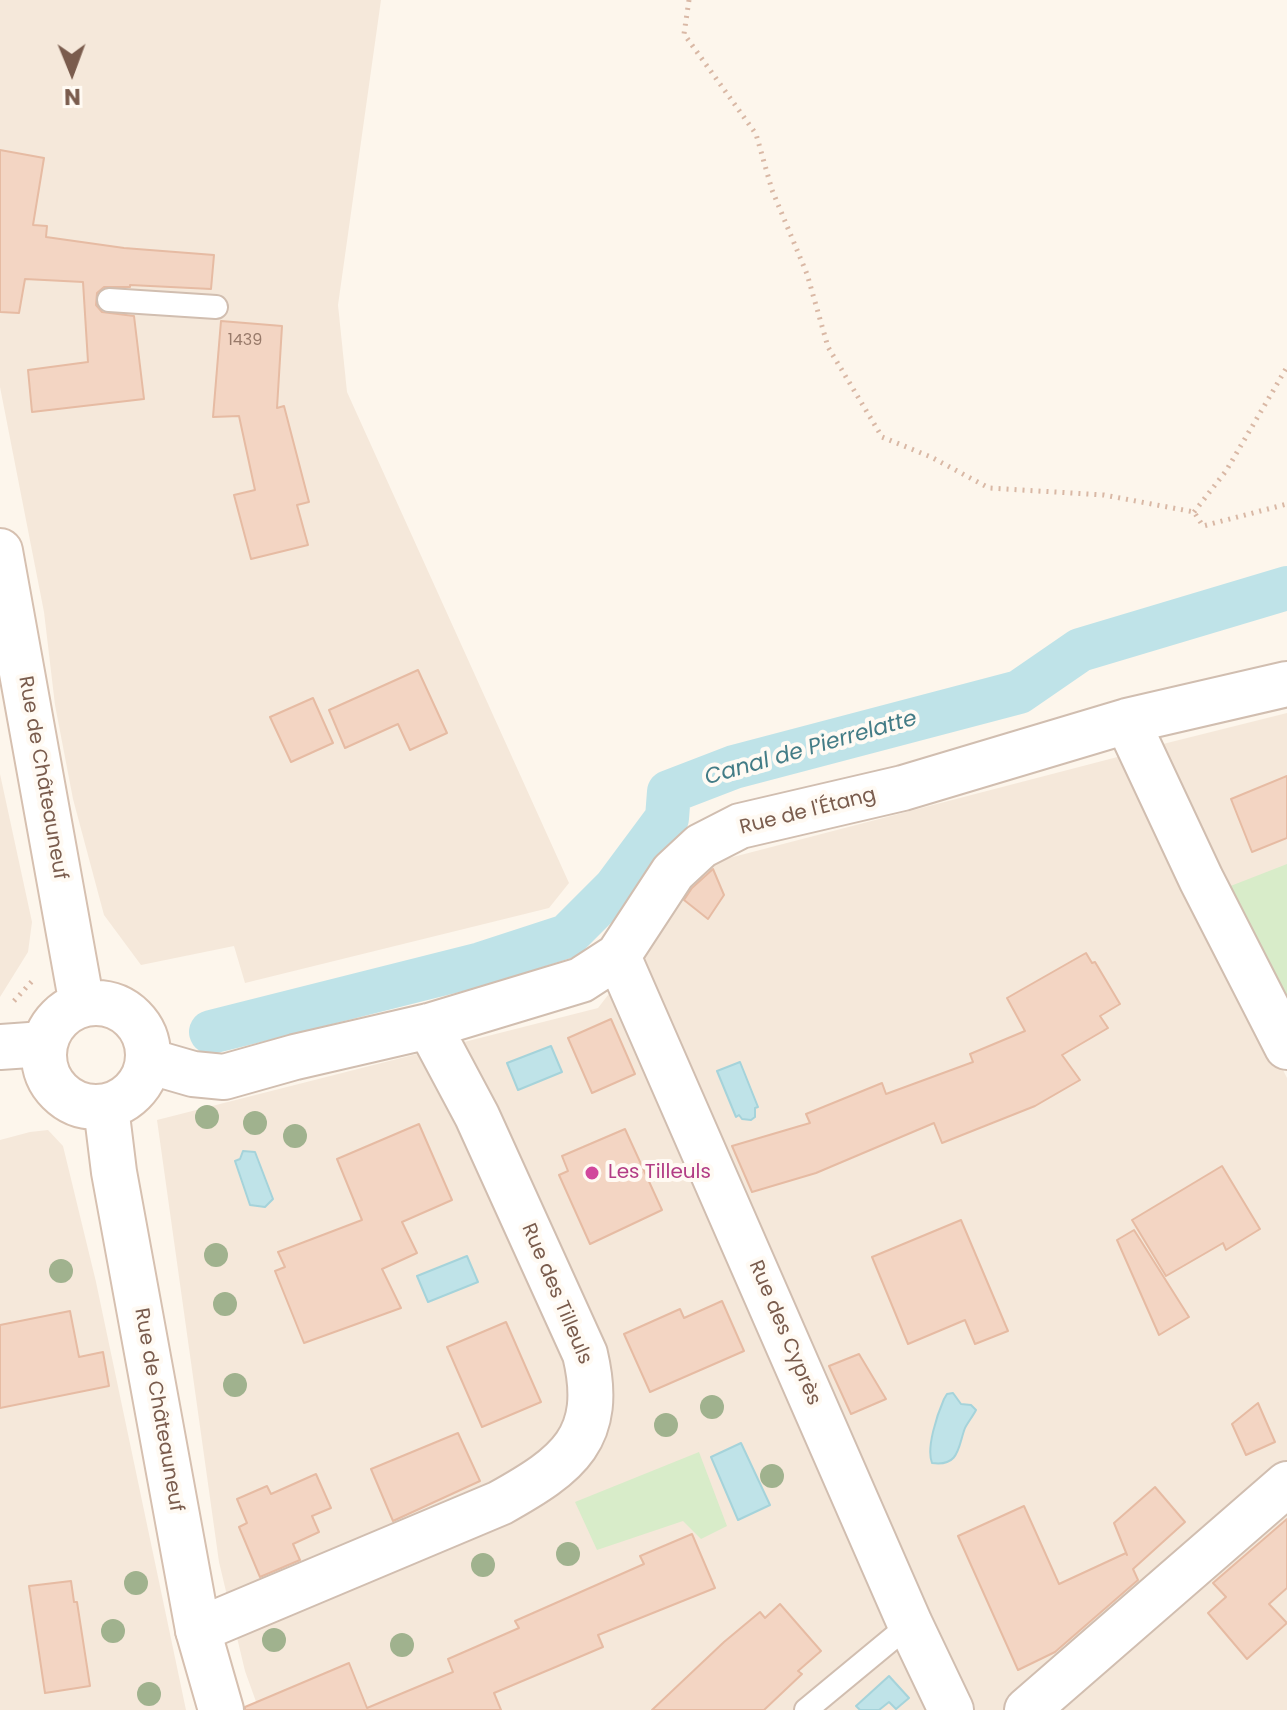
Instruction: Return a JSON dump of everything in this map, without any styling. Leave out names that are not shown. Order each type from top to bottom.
[{"type":"street","name":"Rue de Châteauneuf","points":[[0,551],[82,1005]]},
{"type":"street","name":"Rue de l'Étang","points":[[148,1061],[193,1074],[224,1077],[429,1026],[581,980],[618,956],[673,872],[701,846],[740,826],[903,788],[1127,721],[1287,684]]},
{"type":"street","points":[[1127,721],[1201,879],[1287,1047]]},
{"type":"street","name":"Rue des Cyprès","points":[[618,956],[910,1624],[951,1710]]},
{"type":"street","points":[[82,1005],[107,1005],[130,1016],[141,1028],[147,1044],[148,1061],[135,1091],[122,1101],[106,1107],[85,1107],[66,1099],[51,1084],[44,1064],[44,1044],[52,1026],[65,1013],[82,1005]]},
{"type":"street","name":"Rue des Tilleuls","points":[[198,1630],[500,1503],[542,1479],[581,1441],[591,1398],[585,1354],[477,1116],[429,1026]]},
{"type":"street","points":[[0,1047],[44,1044]]},
{"type":"street","name":"Rue de Châteauneuf","points":[[106,1107],[114,1172],[198,1630],[221,1710]]},
{"type":"street","points":[[1027,1710],[1287,1484]]},
{"type":"lane","points":[[109,300],[216,307]]},
{"type":"lane","points":[[806,1710],[910,1624]]},
{"type":"path","points":[[689,0],[684,34],[756,134],[772,190],[807,274],[828,347],[882,437],[931,457],[989,488],[1104,495],[1194,512],[1203,526],[1287,504]]},
{"type":"path","points":[[1194,512],[1226,471],[1287,367]]},
{"type":"path","points":[[12,1004],[36,977]]},
{"type":"shaded area","points":[[0,0],[381,0],[338,305],[347,392],[569,883],[549,908],[245,983],[234,946],[141,965],[104,915],[73,799],[55,705],[44,612],[0,387]]},
{"type":"shaded area","points":[[1287,713],[1287,1023],[1159,745]]},
{"type":"shaded area","points":[[1129,754],[1287,1078],[1287,1710],[259,1710],[245,1671],[219,1562],[157,1120],[598,1008],[710,863]]},
{"type":"shaded area","points":[[0,774],[32,922],[28,952],[0,997]]},
{"type":"shaded area","points":[[48,1130],[63,1146],[96,1282],[186,1710],[0,1710],[0,1140]]},
{"type":"green space","points":[[1287,864],[1287,1011],[1228,887]]},
{"type":"green space","points":[[699,1452],[727,1526],[701,1539],[683,1521],[597,1550],[575,1502]]},
{"type":"water","points":[[551,1046],[562,1072],[518,1090],[507,1063]]},
{"type":"water","points":[[740,1062],[758,1107],[751,1120],[742,1119],[739,1115],[736,1117],[717,1071]]},
{"type":"water","points":[[243,1151],[255,1152],[273,1199],[265,1207],[250,1205],[235,1161],[240,1159]]},
{"type":"water","points":[[467,1256],[478,1282],[428,1302],[417,1276]]},
{"type":"water","points":[[953,1393],[961,1404],[971,1405],[976,1410],[953,1458],[948,1462],[932,1463],[930,1449],[936,1422],[944,1399],[947,1394]]},
{"type":"water","points":[[741,1443],[770,1505],[738,1520],[711,1457]]},
{"type":"water","points":[[889,1676],[909,1698],[896,1709],[889,1702],[879,1710],[860,1710],[856,1706]]},
{"type":"building","points":[[0,150],[44,158],[33,225],[47,226],[46,237],[124,248],[214,255],[211,289],[130,285],[104,287],[97,293],[96,305],[102,312],[134,316],[144,399],[32,412],[28,370],[88,362],[83,282],[25,279],[19,313],[0,312]]},
{"type":"building","points":[[221,321],[282,326],[277,408],[284,406],[309,502],[297,505],[308,545],[251,559],[234,495],[255,490],[239,416],[213,417]]},
{"type":"building","points":[[418,670],[447,733],[410,750],[398,724],[345,748],[329,710]]},
{"type":"building","points":[[313,698],[333,743],[291,762],[270,717]]},
{"type":"building","points":[[1287,776],[1287,838],[1252,852],[1231,799]]},
{"type":"building","points":[[713,869],[724,895],[708,919],[684,900]]},
{"type":"building","points":[[1086,953],[1092,963],[1095,962],[1120,1004],[1100,1016],[1108,1028],[1062,1055],[1080,1080],[1035,1106],[942,1143],[934,1123],[816,1173],[752,1192],[732,1146],[810,1123],[806,1114],[882,1083],[886,1094],[973,1062],[970,1054],[1025,1031],[1007,998]]},
{"type":"building","points":[[611,1019],[635,1074],[592,1093],[568,1038]]},
{"type":"building","points":[[419,1124],[452,1200],[402,1222],[417,1253],[382,1269],[401,1308],[304,1343],[275,1271],[285,1267],[278,1252],[362,1220],[337,1159]]},
{"type":"building","points":[[625,1129],[662,1210],[590,1244],[559,1175],[568,1171],[562,1156]]},
{"type":"building","points":[[1222,1166],[1260,1229],[1226,1250],[1223,1243],[1166,1276],[1132,1220]]},
{"type":"building","points":[[961,1220],[1008,1331],[975,1344],[965,1320],[908,1344],[872,1257]]},
{"type":"building","points":[[1134,1230],[1189,1317],[1159,1335],[1117,1240]]},
{"type":"building","points":[[722,1301],[744,1351],[650,1392],[624,1334],[680,1309],[684,1318]]},
{"type":"building","points":[[70,1311],[79,1357],[103,1352],[109,1386],[0,1408],[0,1325]]},
{"type":"building","points":[[506,1322],[541,1402],[482,1427],[447,1347]]},
{"type":"building","points":[[859,1354],[886,1399],[851,1414],[829,1366]]},
{"type":"building","points":[[1258,1403],[1275,1442],[1246,1455],[1232,1424]]},
{"type":"building","points":[[458,1433],[480,1481],[393,1521],[371,1469]]},
{"type":"building","points":[[316,1474],[331,1508],[312,1516],[319,1532],[293,1544],[300,1560],[260,1577],[239,1527],[247,1523],[237,1499],[267,1486],[271,1494]]},
{"type":"building","points":[[1155,1487],[1185,1522],[1133,1569],[1138,1580],[1055,1652],[1018,1670],[958,1536],[1024,1506],[1059,1584],[1127,1555],[1114,1523]]},
{"type":"building","points":[[1287,1519],[1287,1588],[1269,1604],[1287,1623],[1247,1659],[1208,1613],[1226,1597],[1213,1583]]},
{"type":"building","points":[[692,1534],[715,1588],[598,1635],[603,1647],[494,1693],[501,1710],[245,1710],[245,1707],[349,1663],[367,1708],[453,1672],[448,1659],[519,1628],[515,1621],[644,1564],[640,1556]]},
{"type":"building","points":[[71,1581],[90,1686],[45,1693],[29,1586]]},
{"type":"building","points":[[780,1604],[821,1651],[798,1671],[802,1674],[764,1710],[652,1710],[760,1612],[765,1618]]},
{"type":"waterway","name":"Canal de Pierrelatte","points":[[211,1032],[481,964],[567,936],[615,888],[667,818],[669,792],[734,767],[1019,692],[1080,650],[1287,588]]},
{"type":"place","name":"Les Tilleuls","points":[[592,1173]]}]
